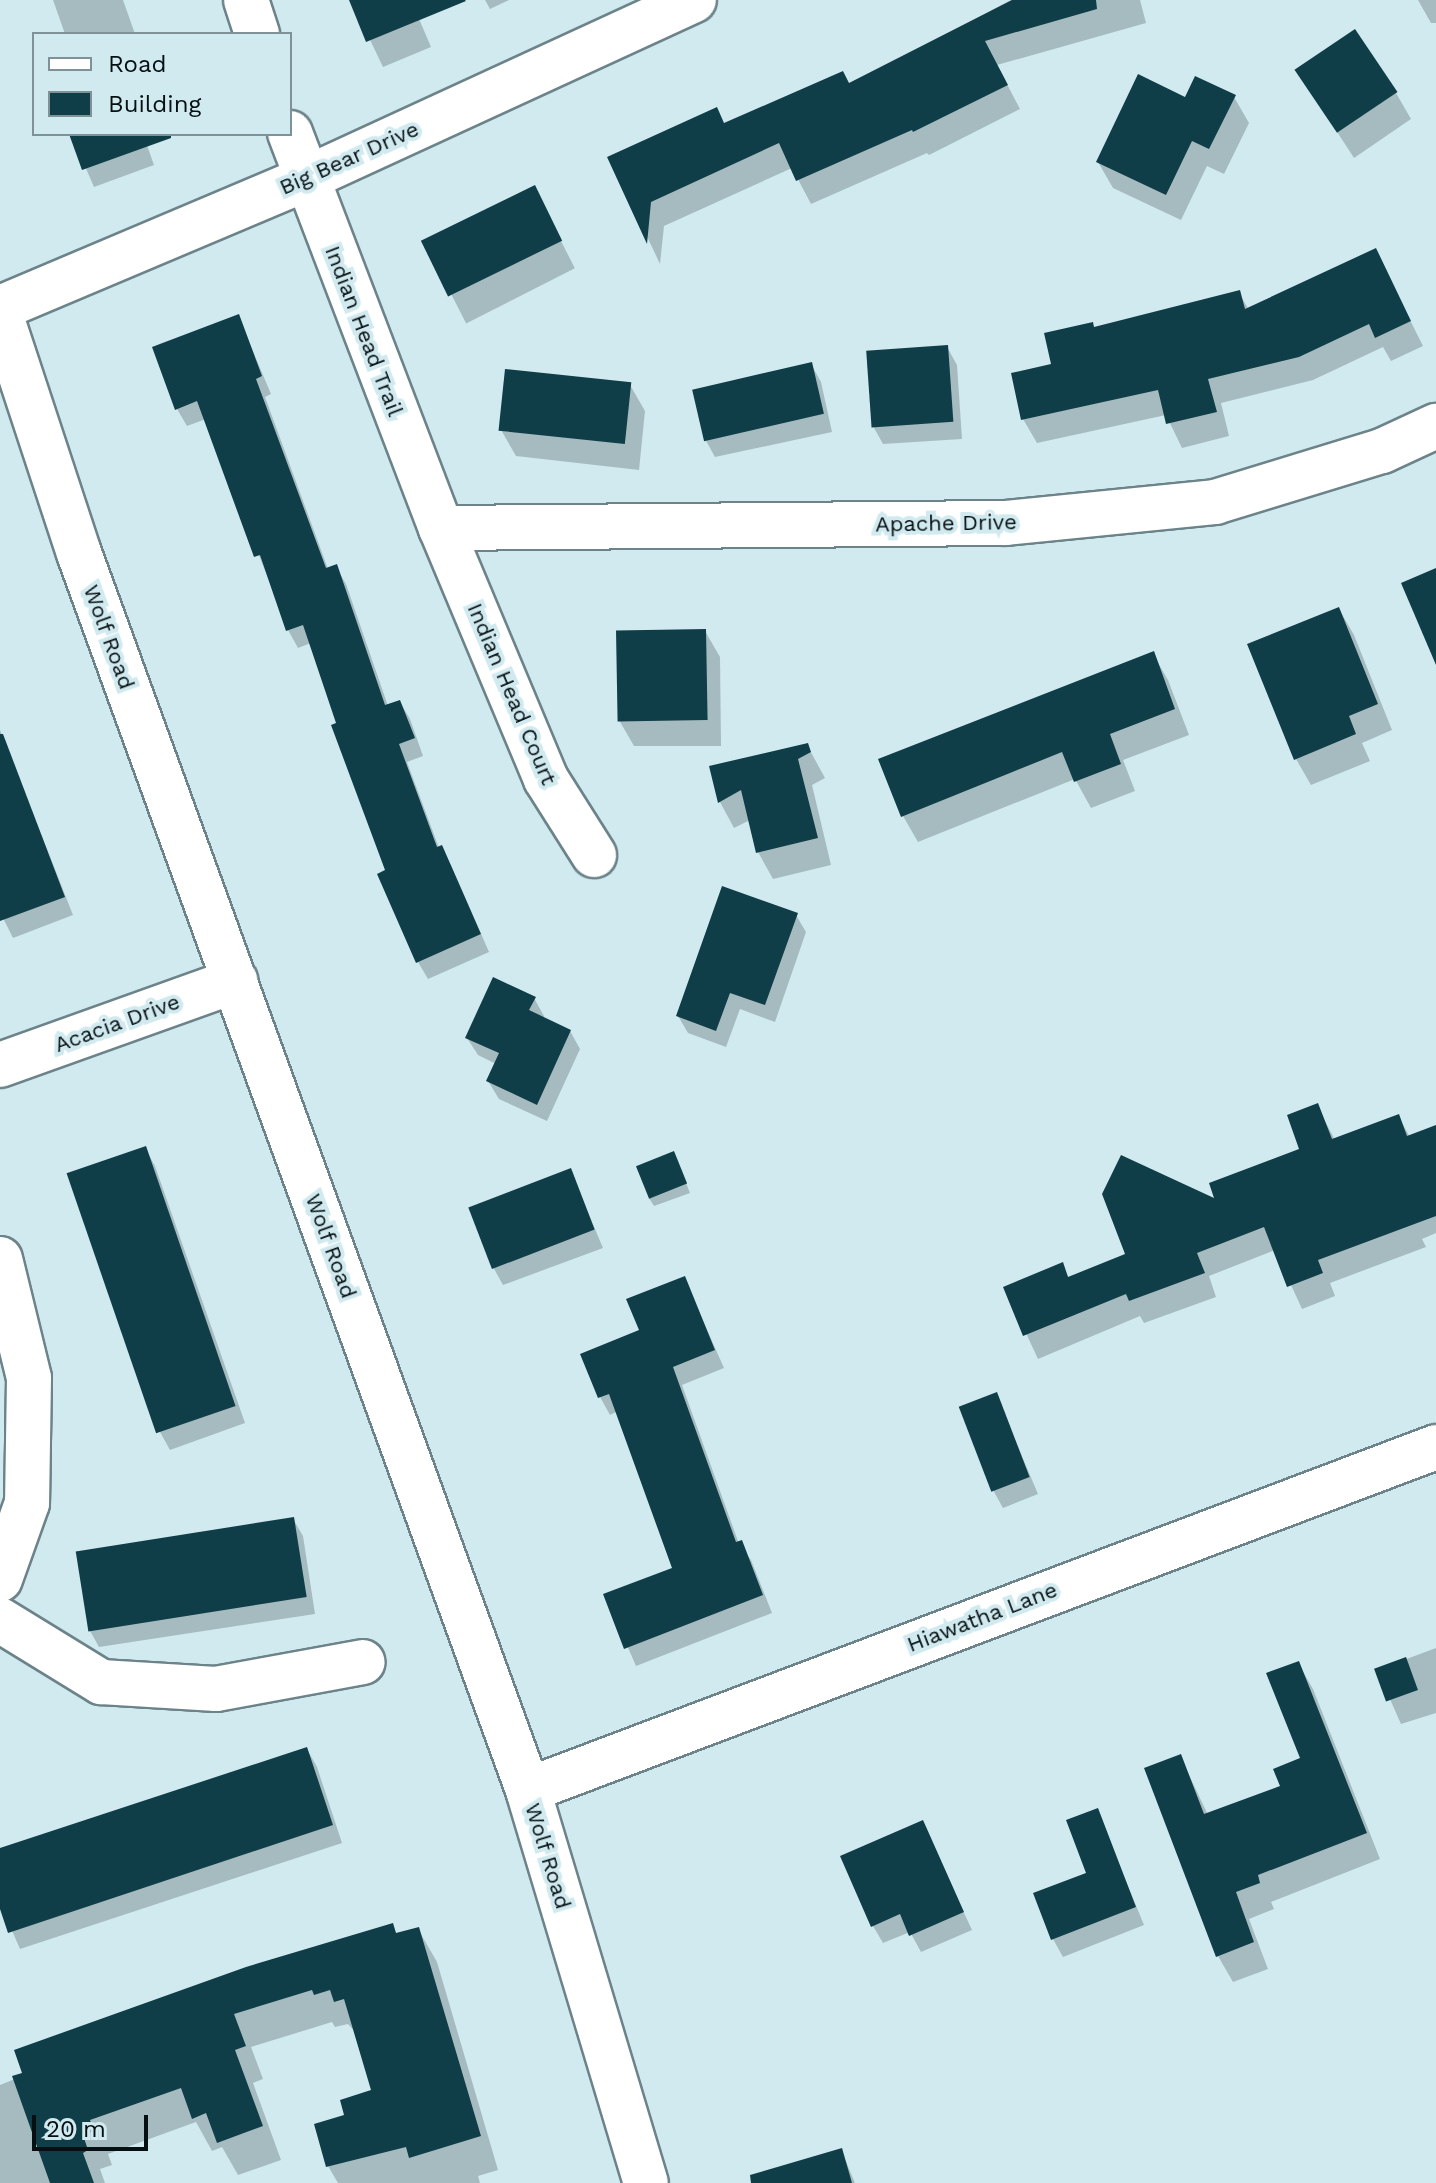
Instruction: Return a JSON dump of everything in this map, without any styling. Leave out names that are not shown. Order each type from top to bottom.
[{"type":"street","points":[[246,0],[256,32]]},
{"type":"street","name":"Big Bear Drive","points":[[0,311],[305,179],[694,0]]},
{"type":"street","name":"Indian Head Trail","points":[[291,136],[441,528]]},
{"type":"street","name":"Wolf Road","points":[[0,311],[79,553],[528,1790],[646,2183]]},
{"type":"street","name":"Apache Drive","points":[[441,528],[1006,523],[1215,502],[1382,451],[1436,426]]},
{"type":"street","name":"Indian Head Court","points":[[441,528],[546,779],[594,855]]},
{"type":"street","name":"Acacia Drive","points":[[0,1065],[235,981]]},
{"type":"street","points":[[0,1259],[29,1378],[27,1503],[0,1579]]},
{"type":"street","name":"Hiawatha Lane","points":[[528,1790],[1436,1447]]},
{"type":"street","points":[[0,1620],[101,1682],[216,1689],[363,1662]]},
{"type":"building","points":[[349,0],[465,0],[466,1],[366,42]]},
{"type":"building","points":[[1012,0],[1096,0],[1097,9],[985,41],[1008,85],[913,132],[796,181],[779,143],[651,202],[647,244],[607,157],[717,107],[724,123],[843,71],[849,83]]},
{"type":"building","points":[[1355,29],[1397,92],[1337,133],[1294,70]]},
{"type":"building","points":[[1138,74],[1185,97],[1195,76],[1236,95],[1209,149],[1192,141],[1166,195],[1096,162]]},
{"type":"building","points":[[70,136],[171,136],[171,138],[82,170]]},
{"type":"building","points":[[535,185],[562,241],[448,296],[421,241]]},
{"type":"building","points":[[1376,248],[1411,321],[1375,338],[1369,324],[1299,357],[1208,379],[1217,412],[1166,424],[1158,390],[1021,420],[1011,373],[1051,364],[1044,333],[1093,322],[1094,327],[1240,290],[1245,309]]},
{"type":"building","points":[[239,314],[262,376],[256,379],[326,568],[337,564],[385,705],[400,700],[415,738],[399,744],[437,847],[442,845],[481,934],[416,963],[377,874],[385,870],[331,725],[336,723],[303,625],[286,631],[260,555],[254,557],[197,401],[175,410],[152,347]]},
{"type":"building","points":[[948,345],[953,422],[872,428],[866,351]]},
{"type":"building","points":[[812,362],[824,414],[704,441],[692,390]]},
{"type":"building","points":[[505,369],[631,382],[625,444],[499,431]]},
{"type":"building","points":[[1436,568],[1436,665],[1401,583]]},
{"type":"building","points":[[1339,607],[1378,704],[1349,716],[1356,734],[1294,760],[1247,644]]},
{"type":"building","points":[[706,629],[708,720],[618,722],[616,631]]},
{"type":"building","points":[[1154,651],[1175,709],[1110,734],[1121,764],[1074,782],[1062,752],[901,817],[878,759]]},
{"type":"building","points":[[0,734],[3,734],[65,897],[0,921]]},
{"type":"building","points":[[808,743],[811,752],[798,759],[818,838],[756,853],[741,790],[718,803],[709,766]]},
{"type":"building","points":[[722,886],[798,913],[765,1005],[730,993],[716,1031],[676,1016]]},
{"type":"building","points":[[493,977],[536,997],[529,1010],[571,1030],[537,1105],[486,1081],[499,1053],[465,1038]]},
{"type":"building","points":[[1318,1103],[1332,1139],[1399,1114],[1407,1136],[1436,1125],[1436,1216],[1318,1260],[1323,1273],[1287,1287],[1264,1227],[1197,1253],[1205,1273],[1129,1301],[1126,1294],[1023,1336],[1003,1287],[1063,1262],[1068,1277],[1125,1254],[1102,1194],[1121,1155],[1214,1198],[1209,1183],[1299,1149],[1287,1115]]},
{"type":"building","points":[[146,1146],[236,1406],[156,1433],[67,1173]]},
{"type":"building","points":[[674,1151],[687,1183],[649,1199],[636,1166]]},
{"type":"building","points":[[571,1168],[595,1230],[492,1269],[468,1207]]},
{"type":"building","points":[[685,1276],[715,1350],[673,1367],[736,1542],[742,1540],[763,1595],[624,1649],[603,1594],[672,1568],[609,1394],[598,1398],[580,1354],[639,1330],[626,1299]]},
{"type":"building","points":[[997,1392],[1030,1477],[991,1492],[959,1407]]},
{"type":"building","points":[[294,1517],[307,1597],[88,1632],[76,1552]]},
{"type":"building","points":[[1406,1657],[1418,1690],[1386,1702],[1374,1669]]},
{"type":"building","points":[[1299,1661],[1367,1833],[1258,1875],[1260,1883],[1236,1892],[1254,1942],[1216,1957],[1144,1768],[1181,1754],[1204,1814],[1280,1786],[1273,1769],[1300,1758],[1266,1673]]},
{"type":"building","points":[[307,1747],[333,1825],[8,1933],[0,1909],[0,1848]]},
{"type":"building","points":[[1098,1808],[1136,1907],[1051,1940],[1033,1893],[1086,1873],[1066,1820]]},
{"type":"building","points":[[923,1820],[964,1912],[909,1936],[900,1914],[871,1927],[840,1856]]},
{"type":"building","points":[[393,1923],[396,1933],[419,1927],[481,2136],[409,2158],[406,2147],[326,2167],[314,2124],[344,2115],[340,2100],[371,2090],[344,1999],[334,2002],[330,1990],[314,1995],[312,1990],[234,2014],[246,2046],[235,2050],[263,2126],[217,2143],[206,2113],[192,2119],[181,2088],[90,2120],[94,2131],[83,2135],[88,2150],[83,2153],[94,2183],[50,2183],[12,2076],[22,2073],[14,2050],[246,1967]]},
{"type":"building","points":[[842,2148],[852,2183],[751,2183],[750,2175]]}]
